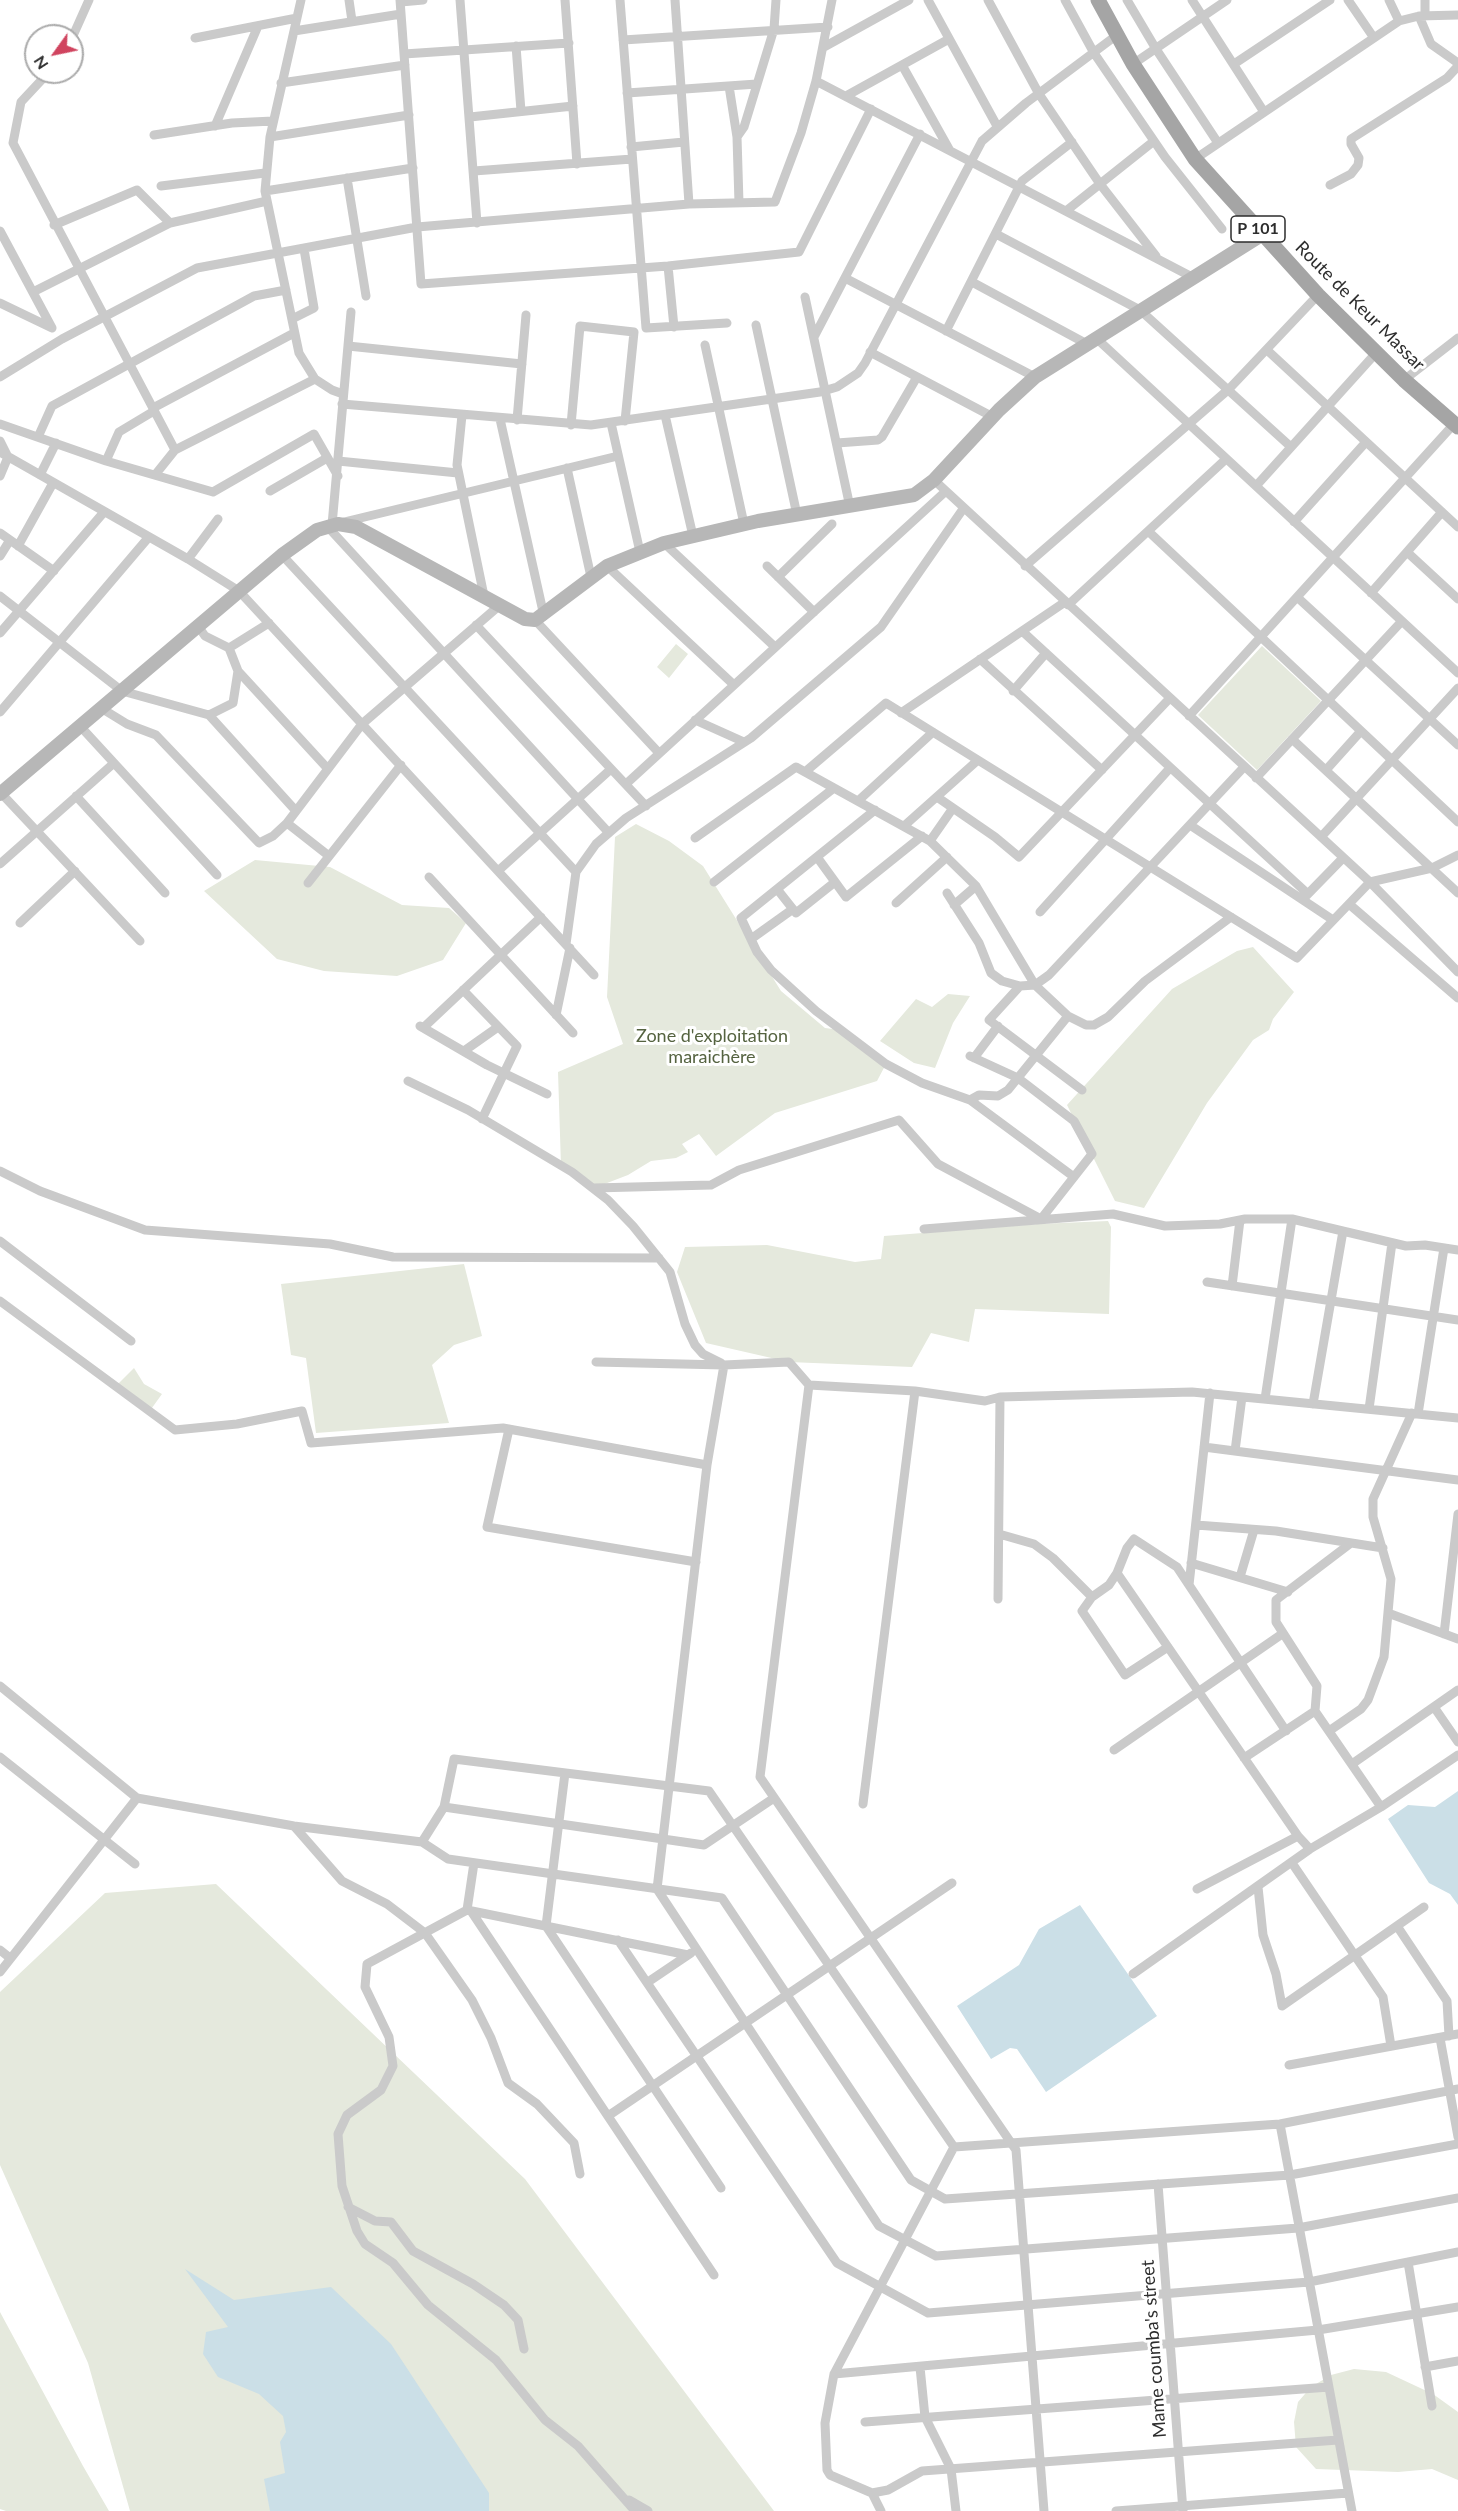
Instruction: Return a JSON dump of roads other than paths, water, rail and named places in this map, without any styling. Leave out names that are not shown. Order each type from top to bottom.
[{"type":"main road","name":"Route de Keur Massar","points":[[1098,0],[1133,64],[1195,159],[1318,295],[1404,380],[1456,425]]},
{"type":"street","points":[[78,24],[89,0]]},
{"type":"street","points":[[301,0],[273,121],[265,173],[266,196],[294,333],[299,353],[315,379],[343,399],[462,415],[571,425],[611,423],[825,390],[842,384],[858,373],[982,141],[997,126],[1117,35]]},
{"type":"street","points":[[349,0],[352,21]]},
{"type":"street","points":[[423,0],[400,1],[421,284],[668,266],[799,252],[871,109]]},
{"type":"street","points":[[460,0],[477,223]]},
{"type":"street","points":[[566,0],[577,164]]},
{"type":"street","points":[[620,0],[646,328],[727,323]]},
{"type":"street","points":[[675,0],[689,204]]},
{"type":"street","points":[[736,137],[744,127],[774,28],[776,0]]},
{"type":"street","points":[[0,377],[62,339],[105,319],[197,268],[417,226],[477,223],[689,204],[775,202],[801,133],[816,81],[832,0]]},
{"type":"street","points":[[824,47],[909,0]]},
{"type":"street","points":[[928,0],[997,126]]},
{"type":"street","points":[[988,0],[1039,94],[1100,184],[1160,260]]},
{"type":"street","points":[[1065,0],[1094,53],[1154,141],[1222,229]]},
{"type":"street","points":[[1128,0],[1156,50],[1218,143]]},
{"type":"street","points":[[1192,0],[1264,112]]},
{"type":"street","points":[[1133,64],[1227,0]]},
{"type":"street","points":[[1234,64],[1330,0]]},
{"type":"street","points":[[1348,0],[1374,38]]},
{"type":"street","points":[[1330,185],[1351,174],[1358,165],[1359,158],[1351,144],[1351,139],[1447,78],[1458,65],[1431,44],[1422,16],[1425,0]]},
{"type":"street","points":[[1391,1],[1399,21]]},
{"type":"street","points":[[294,31],[402,14]]},
{"type":"street","points":[[1195,159],[1399,21],[1422,16],[1458,15]]},
{"type":"street","points":[[195,38],[297,18]]},
{"type":"street","points":[[215,126],[258,26]]},
{"type":"street","points":[[623,40],[774,28],[828,27]]},
{"type":"street","points":[[846,96],[950,39]]},
{"type":"street","points":[[404,54],[569,43]]},
{"type":"street","points":[[516,46],[520,111]]},
{"type":"street","points":[[281,83],[405,65]]},
{"type":"street","points":[[902,65],[949,149]]},
{"type":"street","points":[[816,81],[1194,278]]},
{"type":"street","points":[[38,84],[21,102],[12,143],[175,450]]},
{"type":"street","points":[[627,93],[756,84]]},
{"type":"street","points":[[729,86],[736,137],[739,203]]},
{"type":"street","points":[[470,117],[573,106]]},
{"type":"street","points":[[270,137],[409,115]]},
{"type":"street","points":[[154,135],[215,126],[273,121]]},
{"type":"street","points":[[814,337],[920,134]]},
{"type":"street","points":[[1066,211],[1154,141]]},
{"type":"street","points":[[631,147],[684,142]]},
{"type":"street","points":[[946,331],[1022,182],[1072,142]]},
{"type":"street","points":[[474,171],[632,159]]},
{"type":"street","points":[[33,292],[170,223],[266,196],[347,178],[413,168]]},
{"type":"street","points":[[160,186],[265,173]]},
{"type":"street","points":[[347,178],[366,296]]},
{"type":"street","points":[[54,225],[137,190],[170,223]]},
{"type":"street","points":[[0,231],[52,328],[62,339]]},
{"type":"street","points":[[996,234],[1140,310],[1291,447]]},
{"type":"street","points":[[332,525],[356,527],[525,619],[540,618],[607,566],[664,543],[744,524],[905,498],[934,480],[993,417],[1035,377],[1263,234]]},
{"type":"street","points":[[292,320],[314,308],[304,249]]},
{"type":"street","points":[[668,266],[674,327]]},
{"type":"street","points":[[844,278],[1035,377]]},
{"type":"street","points":[[972,282],[1092,341],[1188,424],[1458,673]]},
{"type":"street","points":[[38,437],[52,406],[130,366],[254,296],[286,290]]},
{"type":"street","points":[[1025,566],[1229,389],[1318,295]]},
{"type":"street","points":[[805,297],[850,507]]},
{"type":"street","points":[[0,313],[5,305],[52,328]]},
{"type":"street","points":[[351,312],[332,525],[442,654],[609,833]]},
{"type":"street","points":[[517,420],[526,315]]},
{"type":"street","points":[[571,425],[580,326],[634,332],[625,420]]},
{"type":"street","points":[[756,326],[797,515]]},
{"type":"street","points":[[106,461],[119,432],[154,410],[294,333]]},
{"type":"street","points":[[1404,380],[1458,339]]},
{"type":"street","points":[[705,345],[744,524]]},
{"type":"street","points":[[348,346],[522,364]]},
{"type":"street","points":[[1267,350],[1458,527]]},
{"type":"street","points":[[870,352],[993,417]]},
{"type":"street","points":[[1256,486],[1376,353]]},
{"type":"street","points":[[837,443],[882,437],[917,377]]},
{"type":"street","points":[[155,475],[175,450],[315,379]]},
{"type":"street","points":[[462,415],[458,473],[484,596]]},
{"type":"street","points":[[665,415],[693,536]]},
{"type":"street","points":[[500,419],[540,618],[659,753]]},
{"type":"street","points":[[611,423],[640,552]]},
{"type":"street","points":[[0,424],[106,461],[213,492],[314,434],[338,476]]},
{"type":"street","points":[[1189,716],[1456,425]]},
{"type":"street","points":[[0,441],[4,454],[0,476]]},
{"type":"street","points":[[1294,522],[1366,442]]},
{"type":"street","points":[[40,475],[56,443]]},
{"type":"street","points":[[4,454],[188,559],[239,591],[594,975]]},
{"type":"street","points":[[140,941],[0,793],[282,555],[332,525],[618,456]]},
{"type":"street","points":[[270,491],[327,458]]},
{"type":"street","points":[[901,712],[1066,604],[1226,459]]},
{"type":"street","points":[[338,461],[458,473]]},
{"type":"street","points":[[567,468],[591,577]]},
{"type":"street","points":[[934,480],[1370,882],[1458,972]]},
{"type":"street","points":[[0,556],[14,543],[53,483]]},
{"type":"street","points":[[626,784],[946,491]]},
{"type":"street","points":[[556,1015],[568,946],[576,872],[596,844],[646,806],[744,742],[881,627],[963,509]]},
{"type":"street","points":[[0,633],[104,512]]},
{"type":"street","points":[[1371,592],[1442,512]]},
{"type":"street","points":[[188,559],[218,519]]},
{"type":"street","points":[[778,577],[832,524]]},
{"type":"street","points":[[1148,531],[1458,822]]},
{"type":"street","points":[[0,533],[54,571]]},
{"type":"street","points":[[0,712],[148,538]]},
{"type":"street","points":[[664,543],[775,647]]},
{"type":"street","points":[[1407,552],[1458,599]]},
{"type":"street","points":[[282,555],[576,872]]},
{"type":"street","points":[[607,566],[734,685]]},
{"type":"street","points":[[767,566],[814,612]]},
{"type":"street","points":[[0,596],[122,691],[209,715],[296,812]]},
{"type":"street","points":[[1297,597],[1458,745]]},
{"type":"street","points":[[101,708],[127,724],[156,735],[255,842],[259,843],[273,836],[287,823],[362,724],[500,605]]},
{"type":"street","points":[[1256,778],[1402,621]]},
{"type":"street","points":[[229,648],[269,623]]},
{"type":"street","points":[[476,625],[646,806]]},
{"type":"street","points":[[198,626],[205,636],[229,648],[238,671],[328,769]]},
{"type":"street","points":[[1022,631],[1210,804],[1305,897],[1333,920]]},
{"type":"street","points":[[1013,691],[1046,653]]},
{"type":"street","points":[[980,659],[1102,770]]},
{"type":"street","points":[[209,715],[234,703],[238,671]]},
{"type":"street","points":[[1321,837],[1458,688]]},
{"type":"street","points":[[937,797],[995,837],[1019,857],[1170,698]]},
{"type":"street","points":[[805,772],[886,703],[1297,958],[1370,882],[1431,868],[1458,855]]},
{"type":"street","points":[[695,720],[744,742]]},
{"type":"street","points":[[80,726],[217,875]]},
{"type":"street","points":[[1326,770],[1361,731]]},
{"type":"street","points":[[858,801],[933,732]]},
{"type":"street","points":[[1292,739],[1458,893]]},
{"type":"street","points":[[904,826],[978,760]]},
{"type":"street","points":[[0,864],[114,763]]},
{"type":"street","points":[[308,883],[400,765]]},
{"type":"street","points":[[695,838],[796,767],[926,838],[976,886],[1035,985],[1068,1016],[1086,1025],[1094,1025],[1108,1017],[1145,981],[1231,917]]},
{"type":"street","points":[[947,893],[979,944],[991,973],[1002,981],[1020,986],[1035,985],[1049,975],[1244,767]]},
{"type":"street","points":[[1040,912],[1170,768]]},
{"type":"street","points":[[498,871],[611,769]]},
{"type":"street","points":[[714,882],[834,788]]},
{"type":"street","points":[[76,796],[165,893]]},
{"type":"street","points":[[817,857],[846,897],[926,838],[953,808]]},
{"type":"street","points":[[875,810],[741,918],[751,939],[771,970],[820,1015],[870,1053],[922,1083],[970,1101],[1008,1131],[1074,1177]]},
{"type":"street","points":[[287,823],[329,856]]},
{"type":"street","points":[[1190,825],[1305,897]]},
{"type":"street","points":[[896,903],[947,857]]},
{"type":"street","points":[[1305,897],[1343,858]]},
{"type":"street","points":[[20,923],[75,871]]},
{"type":"street","points":[[429,877],[573,1033]]},
{"type":"street","points":[[777,889],[796,913],[835,882]]},
{"type":"street","points":[[954,905],[976,886]]},
{"type":"street","points":[[1349,904],[1458,998]]},
{"type":"street","points":[[751,939],[793,909]]},
{"type":"street","points":[[541,917],[422,1027],[504,1073],[547,1094]]},
{"type":"street","points":[[1020,986],[989,1020],[1082,1090]]},
{"type":"street","points":[[463,990],[517,1046],[482,1119]]},
{"type":"street","points":[[970,1101],[979,1095],[1004,1094],[1068,1016]]},
{"type":"street","points":[[998,1026],[972,1057],[1018,1078],[1074,1121],[1092,1154],[1041,1219]]},
{"type":"street","points":[[464,1051],[498,1027]]},
{"type":"street","points":[[408,1081],[482,1119],[594,1188],[622,1213],[670,1272],[685,1324],[694,1345],[703,1354],[724,1365]]},
{"type":"street","points":[[594,1188],[711,1185],[739,1170],[899,1120],[938,1164],[1041,1219]]},
{"type":"street","points":[[0,1171],[40,1191],[145,1230],[330,1244],[393,1257],[659,1258]]},
{"type":"street","points":[[924,1229],[1113,1214],[1165,1226],[1220,1224],[1240,1220],[1292,1220],[1392,1243],[1458,1250]]},
{"type":"street","points":[[1232,1286],[1240,1220]]},
{"type":"street","points":[[1264,1399],[1292,1220]]},
{"type":"street","points":[[1313,1404],[1342,1231]]},
{"type":"street","points":[[0,1241],[131,1341]]},
{"type":"street","points":[[1369,1409],[1392,1243]]},
{"type":"street","points":[[1329,1731],[1361,1709],[1368,1700],[1384,1657],[1392,1579],[1373,1517],[1373,1499],[1415,1414],[1444,1248]]},
{"type":"street","points":[[1207,1282],[1458,1320]]},
{"type":"street","points":[[0,1301],[175,1430],[237,1424],[302,1411],[310,1443],[509,1429],[707,1466]]},
{"type":"street","points":[[596,1362],[724,1365],[789,1362],[809,1385],[915,1391],[985,1401],[1000,1397],[1192,1392],[1458,1418]]},
{"type":"street","points":[[724,1365],[707,1466],[657,1889],[879,2226],[936,2256],[1298,2228],[1458,2198]]},
{"type":"street","points":[[809,1385],[760,1778],[1016,2150],[1044,2511]]},
{"type":"street","points":[[863,1804],[915,1391]]},
{"type":"street","points":[[1189,1585],[1210,1394]]},
{"type":"street","points":[[998,1599],[1000,1397]]},
{"type":"street","points":[[1235,1451],[1242,1397]]},
{"type":"street","points":[[509,1429],[487,1527],[696,1562]]},
{"type":"street","points":[[1204,1447],[1458,1480]]},
{"type":"street","points":[[1444,1634],[1454,1583],[1458,1514]]},
{"type":"street","points":[[1196,1525],[1254,1530],[1383,1548]]},
{"type":"street","points":[[1240,1577],[1254,1530]]},
{"type":"street","points":[[999,1534],[1034,1544],[1053,1558],[1092,1597]]},
{"type":"street","points":[[1168,1647],[1125,1675],[1082,1611],[1092,1597],[1109,1586],[1127,1548],[1134,1539],[1177,1567],[1286,1731]]},
{"type":"street","points":[[1351,1543],[1276,1600],[1276,1622],[1317,1686],[1315,1711],[1381,1807]]},
{"type":"street","points":[[1191,1563],[1288,1592]]},
{"type":"street","points":[[1117,1573],[1298,1836],[1310,1849]]},
{"type":"street","points":[[1388,1613],[1458,1639]]},
{"type":"street","points":[[1114,1750],[1282,1634]]},
{"type":"street","points":[[0,1686],[137,1798],[294,1826],[422,1842],[448,1859],[722,1898],[911,2180],[945,2199],[1290,2175],[1458,2144]]},
{"type":"street","points":[[1352,1764],[1458,1690]]},
{"type":"street","points":[[1434,1707],[1458,1742]]},
{"type":"street","points":[[1244,1758],[1315,1711]]},
{"type":"street","points":[[1133,1974],[1310,1849],[1381,1807],[1458,1755]]},
{"type":"street","points":[[0,1757],[135,1864]]},
{"type":"street","points":[[422,1842],[444,1807],[454,1759],[709,1791],[954,2147]]},
{"type":"street","points":[[565,1773],[546,1926],[721,2188]]},
{"type":"street","points":[[0,1972],[137,1798]]},
{"type":"street","points":[[444,1807],[704,1845],[774,1798]]},
{"type":"street","points":[[294,1826],[342,1881],[387,1904],[425,1933],[472,2000],[494,2044],[500,2067],[508,2083],[537,2104],[574,2143],[580,2174]]},
{"type":"street","points":[[1197,1889],[1298,1836]]},
{"type":"street","points":[[474,1863],[469,1910],[714,2275]]},
{"type":"street","points":[[1292,1863],[1383,1997],[1391,2046]]},
{"type":"street","points":[[608,2116],[952,1883]]},
{"type":"street","points":[[1258,1887],[1263,1935],[1276,1974],[1282,2006],[1424,1907]]},
{"type":"street","points":[[634,2511],[578,2446],[545,2420],[496,2360],[428,2305],[393,2263],[365,2244],[357,2231],[342,2186],[338,2134],[347,2115],[381,2090],[393,2066],[389,2037],[365,1987],[366,1964],[469,1910],[688,1954]]},
{"type":"street","points":[[1397,1926],[1447,2001],[1458,2137]]},
{"type":"street","points":[[618,1940],[837,2263],[928,2313],[1309,2282],[1458,2252]]},
{"type":"street","points":[[648,1982],[697,1949]]},
{"type":"street","points":[[0,1950],[10,1958]]},
{"type":"street","points":[[1289,2065],[1449,2036]]},
{"type":"street","points":[[954,2147],[1280,2124],[1454,2090]]},
{"type":"street","points":[[1280,2124],[1352,2511]]},
{"type":"street","points":[[954,2147],[834,2374],[825,2423],[827,2470],[830,2475],[872,2493],[888,2490],[917,2472],[1338,2440]]},
{"type":"street","name":"Mame coumba's street","points":[[1158,2184],[1183,2508]]},
{"type":"street","points":[[348,2207],[375,2221],[391,2222],[413,2251],[473,2284],[504,2305],[518,2320],[524,2349]]},
{"type":"street","points":[[1408,2262],[1432,2406]]},
{"type":"street","points":[[834,2374],[1318,2330],[1458,2307]]},
{"type":"street","points":[[1425,2367],[1458,2361]]},
{"type":"street","points":[[920,2367],[925,2417],[951,2469],[956,2511]]},
{"type":"street","points":[[865,2422],[1329,2387]]},
{"type":"street","points":[[872,2493],[881,2511]]},
{"type":"street","points":[[1116,2511],[1183,2508],[1348,2493]]},
{"type":"street","points":[[621,2496],[648,2511]]},
{"type":"park label","name":"Zone d'exploitation maraichère","points":[[712,1046]]}]
